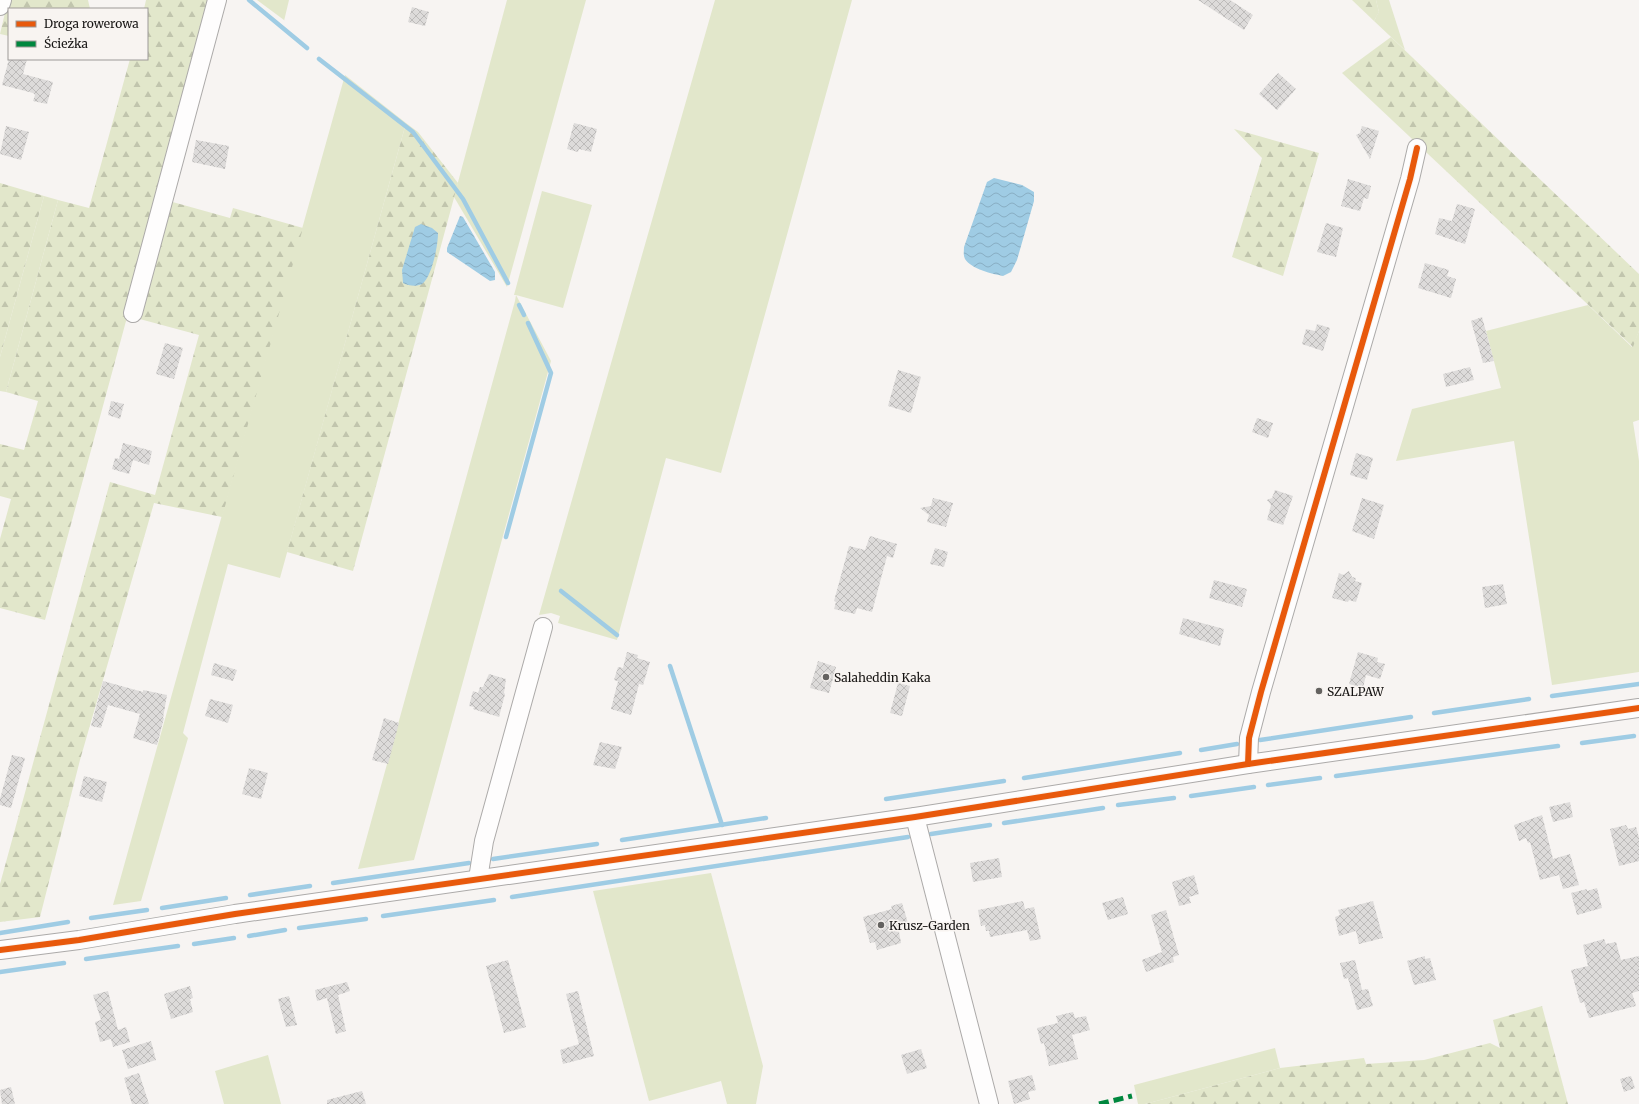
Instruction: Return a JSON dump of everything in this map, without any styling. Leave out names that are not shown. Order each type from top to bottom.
[{"type":"street","points":[[0,6],[2,0]]},
{"type":"street","points":[[133,313],[217,0]]},
{"type":"street","points":[[1248,764],[1249,738],[1261,692],[1410,179],[1417,148]]},
{"type":"street","points":[[478,879],[484,841],[543,627]]},
{"type":"street","points":[[0,950],[79,940],[235,914],[915,817],[1248,764],[1639,708]]},
{"type":"street","points":[[915,817],[989,1104]]},
{"type":"green space","points":[[8,0],[88,0],[90,8],[8,8],[8,36],[0,34]]},
{"type":"green space","points":[[146,0],[213,0],[45,620],[0,608],[0,539],[11,499],[0,496],[0,444],[24,450],[38,401],[6,392],[58,200],[89,208],[130,60],[148,60],[148,8],[144,8]]},
{"type":"green space","points":[[257,0],[289,0],[284,21],[284,20]]},
{"type":"green space","points":[[507,0],[586,0],[507,287],[454,197]]},
{"type":"green space","points":[[715,0],[852,0],[721,473],[666,458],[617,640],[558,623],[560,616],[551,613],[539,615]]},
{"type":"green space","points":[[1352,0],[1376,0],[1379,12],[1374,21]]},
{"type":"green space","points":[[1376,0],[1389,0],[1405,50],[1374,21],[1379,12]]},
{"type":"green space","points":[[1391,37],[1639,274],[1639,331],[1633,347],[1342,73]]},
{"type":"green space","points":[[345,75],[406,123],[280,578],[228,564],[183,733],[188,738],[141,901],[113,905]]},
{"type":"green space","points":[[406,123],[418,132],[458,183],[353,571],[287,552]]},
{"type":"green space","points":[[1234,129],[1319,153],[1283,276],[1232,257],[1262,158]]},
{"type":"green space","points":[[0,183],[44,196],[0,357]]},
{"type":"green space","points":[[542,191],[592,205],[563,308],[514,295]]},
{"type":"green space","points":[[44,196],[58,200],[6,392],[0,391],[0,357]]},
{"type":"green space","points":[[169,201],[230,218],[233,208],[303,228],[222,517],[154,503],[80,760],[40,917],[0,922],[0,884],[110,482],[155,495],[199,335],[136,318]]},
{"type":"green space","points":[[516,295],[551,361],[414,860],[358,869],[515,301]]},
{"type":"green space","points":[[1588,305],[1632,347],[1639,331],[1639,420],[1633,422],[1639,461],[1639,672],[1552,685],[1514,441],[1396,461],[1412,409],[1501,388],[1486,331]]},
{"type":"green space","points":[[711,873],[763,1066],[756,1104],[727,1104],[721,1081],[649,1101],[593,891]]},
{"type":"green space","points":[[1542,1006],[1568,1104],[1145,1104],[1280,1068],[1364,1058],[1366,1064],[1424,1060],[1490,1043],[1500,1048],[1493,1020]]},
{"type":"green space","points":[[1275,1048],[1280,1068],[1145,1104],[1138,1104],[1134,1085]]},
{"type":"green space","points":[[268,1055],[281,1104],[224,1104],[215,1071]]},
{"type":"water","points":[[994,178],[1022,185],[1034,192],[1034,201],[1017,260],[1011,272],[1003,276],[972,266],[965,259],[964,254],[964,247],[987,182]]},
{"type":"water","points":[[460,216],[463,217],[495,272],[495,280],[490,281],[447,252],[447,248]]},
{"type":"water","points":[[421,224],[432,228],[438,233],[437,245],[429,275],[422,284],[415,286],[403,283],[402,270],[415,227]]},
{"type":"building","points":[[1198,0],[1230,0],[1253,15],[1244,30]]},
{"type":"building","points":[[412,7],[429,12],[425,26],[408,22]]},
{"type":"building","points":[[9,60],[27,60],[23,74],[53,82],[47,104],[33,101],[35,95],[33,93],[2,85]]},
{"type":"building","points":[[1278,73],[1296,89],[1277,110],[1259,94]]},
{"type":"building","points":[[574,123],[597,129],[591,152],[579,149],[578,152],[567,149]]},
{"type":"building","points":[[6,126],[29,132],[21,160],[0,154]]},
{"type":"building","points":[[1362,126],[1379,131],[1370,159],[1356,135],[1360,133]]},
{"type":"building","points":[[196,140],[229,146],[225,169],[192,162]]},
{"type":"building","points":[[1348,179],[1371,186],[1368,199],[1364,198],[1360,211],[1341,206]]},
{"type":"building","points":[[1457,204],[1475,209],[1465,244],[1435,234],[1439,218],[1452,221]]},
{"type":"building","points":[[1326,223],[1343,228],[1336,257],[1317,252]]},
{"type":"building","points":[[1425,263],[1449,270],[1447,276],[1456,279],[1451,298],[1418,288]]},
{"type":"building","points":[[1482,317],[1494,361],[1483,363],[1471,321]]},
{"type":"building","points":[[1317,324],[1330,328],[1323,351],[1302,344],[1306,329],[1315,331]]},
{"type":"building","points":[[165,343],[183,348],[174,379],[156,374]]},
{"type":"building","points":[[1470,367],[1474,380],[1446,387],[1443,374]]},
{"type":"building","points":[[898,370],[921,377],[911,413],[888,406]]},
{"type":"building","points":[[111,401],[124,404],[120,419],[108,415]]},
{"type":"building","points":[[1257,418],[1273,423],[1268,438],[1252,432]]},
{"type":"building","points":[[123,443],[152,451],[149,465],[133,460],[129,474],[112,469],[115,458],[119,459]]},
{"type":"building","points":[[1356,453],[1373,458],[1367,480],[1350,475]]},
{"type":"building","points":[[1275,490],[1293,496],[1283,525],[1267,520],[1271,505],[1267,500],[1272,498]]},
{"type":"building","points":[[933,498],[953,503],[946,527],[927,522],[929,515],[920,508],[931,506]]},
{"type":"building","points":[[1362,498],[1384,505],[1374,539],[1352,531]]},
{"type":"building","points":[[870,536],[897,544],[893,558],[887,556],[872,612],[857,608],[855,614],[834,609],[836,602],[834,601],[849,546],[865,550]]},
{"type":"building","points":[[935,548],[948,552],[944,567],[930,564]]},
{"type":"building","points":[[1349,571],[1352,577],[1356,578],[1355,581],[1362,583],[1356,602],[1349,600],[1348,602],[1332,598],[1339,573],[1343,575]]},
{"type":"building","points":[[1214,580],[1247,589],[1242,607],[1209,598]]},
{"type":"building","points":[[1503,584],[1507,604],[1485,608],[1482,587]]},
{"type":"building","points":[[1183,618],[1224,629],[1220,646],[1179,634]]},
{"type":"building","points":[[627,652],[638,655],[637,658],[650,662],[643,685],[639,684],[631,715],[611,709],[618,681],[614,680],[618,667],[623,668]]},
{"type":"building","points":[[1358,652],[1378,658],[1377,662],[1385,664],[1380,679],[1366,675],[1363,688],[1349,684]]},
{"type":"building","points":[[818,661],[836,667],[829,693],[810,688]]},
{"type":"building","points":[[214,663],[237,670],[233,681],[211,675]]},
{"type":"building","points":[[489,674],[506,679],[505,694],[499,717],[473,709],[474,707],[469,706],[473,691],[478,693],[480,687],[483,687]]},
{"type":"building","points":[[103,681],[143,692],[143,690],[167,695],[164,718],[157,745],[133,738],[140,714],[108,705],[101,728],[91,726]]},
{"type":"building","points":[[898,683],[910,686],[902,716],[890,713]]},
{"type":"building","points":[[210,699],[233,705],[228,723],[205,716]]},
{"type":"building","points":[[384,718],[399,723],[388,764],[372,760]]},
{"type":"building","points":[[600,742],[622,747],[615,769],[593,765]]},
{"type":"building","points":[[12,755],[25,758],[11,808],[0,805],[0,799]]},
{"type":"building","points":[[249,768],[268,773],[261,799],[242,794]]},
{"type":"building","points":[[84,776],[107,782],[102,802],[79,796]]},
{"type":"building","points":[[1570,802],[1573,817],[1553,822],[1549,807]]},
{"type":"building","points":[[1542,815],[1553,859],[1570,854],[1579,885],[1563,889],[1559,875],[1540,880],[1530,842],[1528,843],[1526,838],[1519,841],[1514,825]]},
{"type":"building","points":[[1626,825],[1628,829],[1636,827],[1639,838],[1639,861],[1619,866],[1610,829]]},
{"type":"building","points":[[999,858],[1002,877],[973,882],[970,863]]},
{"type":"building","points":[[1194,875],[1199,894],[1189,897],[1191,903],[1179,906],[1172,882]]},
{"type":"building","points":[[1597,888],[1602,908],[1577,915],[1571,893]]},
{"type":"building","points":[[1123,897],[1128,914],[1108,920],[1102,903]]},
{"type":"building","points":[[1023,901],[1025,909],[1034,907],[1041,939],[1030,941],[1027,930],[990,937],[989,931],[986,931],[985,925],[981,926],[978,910]]},
{"type":"building","points":[[1373,901],[1383,938],[1359,944],[1356,931],[1339,936],[1335,917],[1340,915],[1338,910]]},
{"type":"building","points":[[902,903],[908,923],[898,926],[901,943],[877,950],[875,942],[870,943],[863,917],[892,909],[891,906]]},
{"type":"building","points":[[1166,910],[1179,955],[1173,957],[1174,962],[1146,972],[1142,960],[1162,952],[1151,915]]},
{"type":"building","points":[[1604,939],[1606,944],[1616,942],[1621,960],[1639,956],[1639,991],[1632,993],[1636,1006],[1589,1018],[1584,1002],[1580,1003],[1571,970],[1588,966],[1583,945]]},
{"type":"building","points":[[1425,956],[1425,959],[1430,958],[1436,980],[1414,985],[1407,961]]},
{"type":"building","points":[[508,960],[526,1027],[504,1033],[486,966]]},
{"type":"building","points":[[1355,960],[1362,990],[1368,989],[1373,1006],[1357,1010],[1348,978],[1344,979],[1340,963]]},
{"type":"building","points":[[347,982],[350,991],[338,995],[346,1031],[336,1034],[327,998],[317,1001],[315,990]]},
{"type":"building","points":[[190,986],[193,998],[190,999],[193,1012],[171,1019],[164,994]]},
{"type":"building","points":[[108,991],[118,1030],[126,1027],[130,1042],[113,1047],[111,1039],[100,1042],[95,1022],[101,1020],[93,995]]},
{"type":"building","points":[[578,991],[594,1056],[563,1064],[560,1050],[579,1044],[566,994]]},
{"type":"building","points":[[289,996],[297,1025],[286,1027],[278,999]]},
{"type":"building","points":[[1073,1012],[1075,1018],[1086,1016],[1090,1030],[1072,1035],[1078,1059],[1049,1066],[1044,1043],[1041,1044],[1037,1028],[1058,1023],[1056,1016]]},
{"type":"building","points":[[151,1041],[156,1060],[128,1069],[122,1050]]},
{"type":"building","points":[[921,1049],[927,1068],[907,1074],[901,1055]]},
{"type":"building","points":[[139,1073],[149,1104],[132,1104],[124,1078]]},
{"type":"building","points":[[1032,1075],[1036,1090],[1028,1092],[1030,1099],[1014,1104],[1008,1081]]},
{"type":"building","points":[[1631,1076],[1635,1088],[1624,1092],[1620,1079]]},
{"type":"building","points":[[11,1087],[15,1104],[2,1104],[0,1090]]},
{"type":"building","points":[[362,1091],[366,1104],[327,1104],[327,1100]]},
{"type":"waterway","points":[[249,0],[307,48]]},
{"type":"waterway","points":[[319,59],[413,132],[463,199],[508,283]]},
{"type":"waterway","points":[[519,305],[524,315]]},
{"type":"waterway","points":[[506,537],[551,373],[528,323]]},
{"type":"waterway","points":[[561,591],[617,635]]},
{"type":"waterway","points":[[670,666],[722,825]]},
{"type":"waterway","points":[[1552,696],[1639,684]]},
{"type":"waterway","points":[[1434,713],[1529,699]]},
{"type":"waterway","points":[[1260,740],[1411,717]]},
{"type":"waterway","points":[[1582,743],[1634,736]]},
{"type":"waterway","points":[[1201,750],[1237,744]]},
{"type":"waterway","points":[[1336,776],[1558,746]]},
{"type":"waterway","points":[[1024,778],[1180,753]]},
{"type":"waterway","points":[[1268,785],[1320,778]]},
{"type":"waterway","points":[[886,799],[1004,781]]},
{"type":"waterway","points":[[1191,796],[1254,787]]},
{"type":"waterway","points":[[1118,805],[1174,798]]},
{"type":"waterway","points":[[1004,823],[1103,808]]},
{"type":"waterway","points":[[622,840],[766,818]]},
{"type":"waterway","points":[[931,834],[990,825]]},
{"type":"waterway","points":[[512,897],[908,837]]},
{"type":"waterway","points":[[493,859],[597,844]]},
{"type":"waterway","points":[[333,883],[469,863]]},
{"type":"waterway","points":[[250,895],[310,886]]},
{"type":"waterway","points":[[162,908],[226,898]]},
{"type":"waterway","points":[[383,916],[494,900]]},
{"type":"waterway","points":[[91,918],[147,910]]},
{"type":"waterway","points":[[299,928],[366,919]]},
{"type":"waterway","points":[[0,933],[68,922]]},
{"type":"waterway","points":[[249,936],[285,930]]},
{"type":"waterway","points":[[194,944],[234,938]]},
{"type":"waterway","points":[[86,959],[178,946]]},
{"type":"waterway","points":[[0,972],[64,963]]},
{"type":"marked path","points":[[1099,1104],[1132,1096]]},
{"type":"cycle path","points":[[1248,764],[1249,738],[1261,692],[1410,179],[1417,148]]},
{"type":"cycle path","points":[[0,950],[79,940],[235,914],[915,817],[1248,764],[1639,708]]},
{"type":"place","name":"Salaheddin Kaka","points":[[826,677]]},
{"type":"place","name":"SZALPAW","points":[[1319,691]]},
{"type":"place","name":"Krusz-Garden","points":[[881,925]]}]
